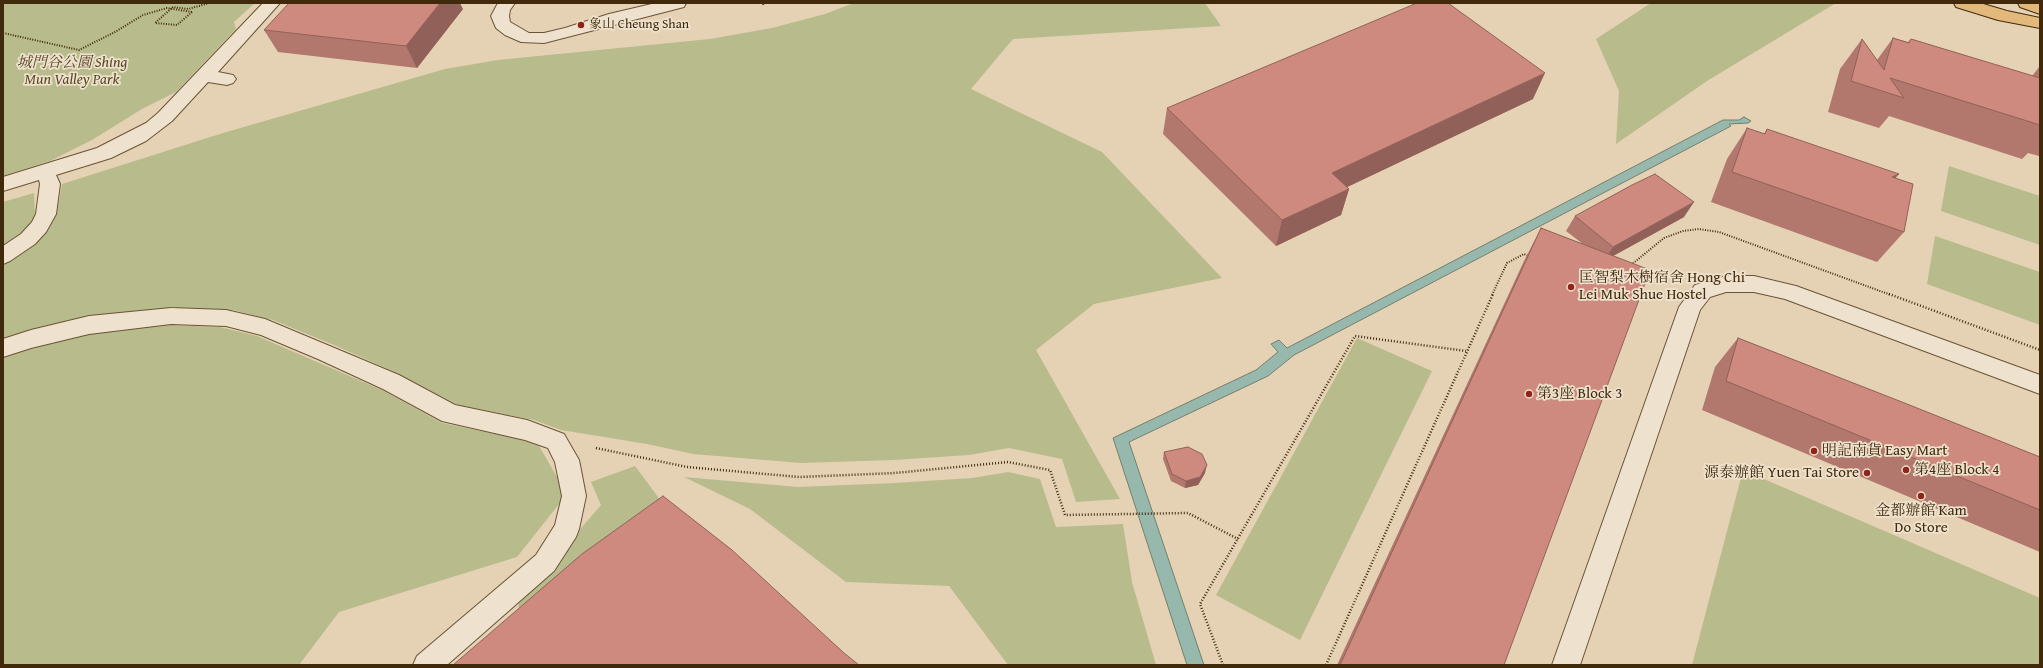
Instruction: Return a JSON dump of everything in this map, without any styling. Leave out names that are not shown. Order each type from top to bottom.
[{"type":"main road","points":[[1962,3],[2004,16],[2040,23]]},
{"type":"main road","points":[[2026,3],[2040,9]]},
{"type":"street","points":[[3,184],[104,153],[139,136],[165,117],[272,3]]},
{"type":"street","points":[[507,3],[502,9],[500,16],[502,24],[511,31],[528,38],[544,38],[568,33],[615,18],[678,3]]},
{"type":"street","points":[[204,75],[227,79]]},
{"type":"street","points":[[3,256],[28,239],[39,227],[46,214],[50,184],[45,171]]},
{"type":"street","points":[[1566,665],[1690,307],[1703,291],[1726,284],[1754,284],[1788,292],[2040,385]]},
{"type":"street","points":[[3,348],[32,339],[89,325],[170,316],[226,318],[265,328],[326,353],[391,382],[450,414],[528,430],[556,441],[567,460],[574,496],[567,529],[545,563],[428,665]]},
{"type":"path","points":[[3,34],[78,50],[148,14],[167,8],[192,12],[176,26],[155,22],[173,7],[188,9],[207,3]]},
{"type":"path","points":[[1630,266],[1664,238],[1683,231],[1699,229],[1719,232],[2040,350]]},
{"type":"path","points":[[1326,665],[1507,263],[1524,254],[1531,256]]},
{"type":"path","points":[[1223,665],[1200,604],[1355,336],[1466,352]]},
{"type":"path","points":[[556,441],[641,456],[687,467],[799,476],[895,473],[971,467],[1008,462],[1050,470],[1065,515],[1164,512],[1188,513],[1238,539]]},
{"type":"green space","name":"城門谷公園 Shing Mun Valley Park","points":[[3,3],[255,3],[234,22],[236,29],[176,92],[142,109],[92,140],[50,161],[3,176]]},
{"type":"green space","points":[[854,3],[1205,3],[1221,26],[1013,39],[971,89],[1102,152],[1222,278],[1094,304],[1036,350],[1120,499],[1076,502],[1062,459],[1009,448],[969,455],[894,460],[801,463],[693,454],[647,444],[561,430],[534,420],[458,405],[399,374],[334,345],[273,320],[233,310],[175,308],[92,316],[3,340],[3,263],[37,241],[49,227],[57,212],[62,184],[223,133],[445,69],[498,60],[710,39],[772,28],[825,14]]},
{"type":"green space","points":[[1651,3],[1836,3],[1707,81],[1616,144],[1619,91],[1596,39]]},
{"type":"green space","points":[[1949,166],[2040,196],[2040,245],[1941,211]]},
{"type":"green space","points":[[34,193],[35,216],[29,227],[3,249],[3,202]]},
{"type":"green space","points":[[1935,236],[2040,272],[2040,325],[1927,284]]},
{"type":"green space","points":[[166,325],[220,327],[257,336],[382,390],[442,423],[520,439],[539,446],[567,494],[517,557],[339,612],[299,665],[3,665],[3,356],[31,347],[87,333]]},
{"type":"green space","points":[[1357,338],[1432,371],[1300,640],[1216,595]]},
{"type":"green space","points":[[635,466],[664,505],[520,624],[518,601],[601,505],[591,482]]},
{"type":"green space","points":[[1743,470],[2040,598],[2040,665],[1692,665]]},
{"type":"green space","points":[[1008,472],[1040,479],[1056,527],[1123,524],[1132,582],[1156,665],[1008,665],[949,586],[846,582],[750,509],[684,477],[798,487],[972,478]]},
{"type":"water","points":[[1744,117],[1751,121],[1748,123],[1729,124],[1731,126],[1294,355],[1268,376],[1129,442],[1204,665],[1187,665],[1113,438],[1256,370],[1278,352],[1271,344],[1279,340],[1287,348],[1723,120],[1739,120]]},
{"type":"building","points":[[289,3],[440,3],[406,46],[264,30]]},
{"type":"building","points":[[1417,3],[1448,3],[1545,73],[1332,173],[1349,189],[1282,220],[1167,108]]},
{"type":"building","points":[[1893,38],[1909,43],[1911,39],[2040,78],[2040,125],[1890,78],[1904,98],[1851,81],[1862,39],[1884,70]]},
{"type":"building","points":[[1747,128],[1765,134],[1767,129],[1899,174],[1892,177],[1913,184],[1904,232],[1732,172]]},
{"type":"building","points":[[1655,174],[1694,202],[1613,247],[1575,216],[1632,185]]},
{"type":"building","name":"第3座 Block 3","points":[[1541,228],[1650,270],[1504,665],[1340,665]]},
{"type":"building","points":[[1738,338],[2040,457],[2040,510],[1726,381]]},
{"type":"building","points":[[1188,447],[1202,454],[1207,465],[1200,477],[1186,481],[1172,474],[1164,452]]},
{"type":"building","points":[[663,496],[732,550],[859,665],[453,665],[582,554]]},
{"type":"place","name":"象山 Cheung Shan","points":[[581,25]]},
{"type":"place","name":"匡智梨木樹宿舍 Hong Chi Lei Muk Shue Hostel","points":[[1571,287]]},
{"type":"place","name":"第3座 Block 3","points":[[1529,394]]},
{"type":"place","name":"明記南貨 Easy Mart","points":[[1814,451]]},
{"type":"place","name":"第4座 Block 4","points":[[1906,470]]},
{"type":"place","name":"源泰辦館 Yuen Tai Store","points":[[1867,473]]},
{"type":"place","name":"金都辦館 Kam Do Store","points":[[1921,496]]}]
